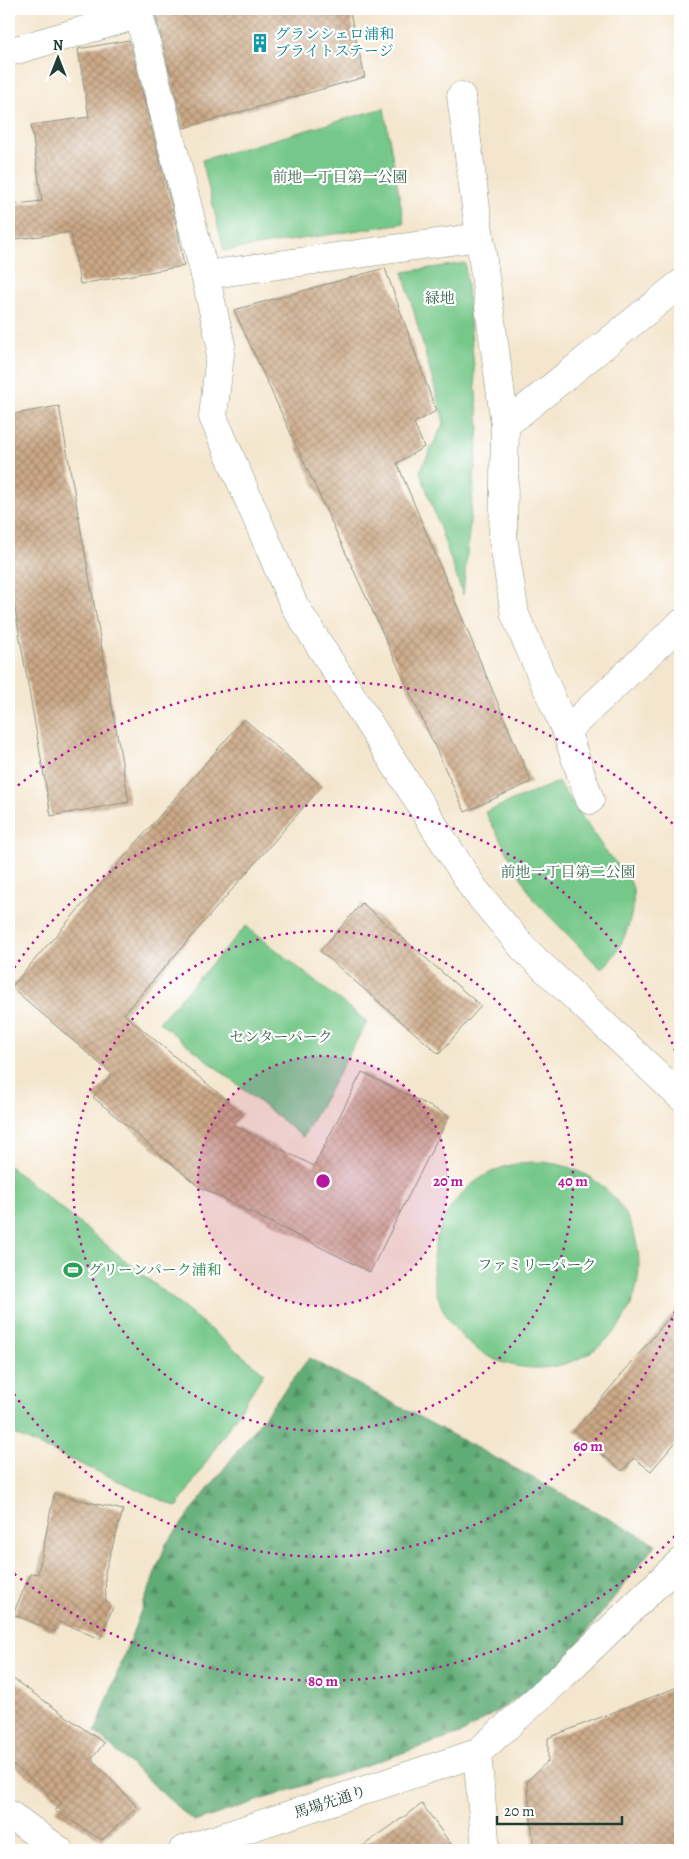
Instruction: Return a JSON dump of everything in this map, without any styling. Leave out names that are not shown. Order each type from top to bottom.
[{"type":"street","points":[[9,52],[137,12],[206,275],[221,346],[213,417],[294,605],[474,889],[524,949],[680,1096]]},
{"type":"street","points":[[461,96],[505,425],[503,538],[515,615],[566,731],[590,800]]},
{"type":"street","points":[[206,275],[480,237]]},
{"type":"street","points":[[505,425],[680,284]]},
{"type":"street","points":[[566,731],[680,624]]},
{"type":"street","points":[[486,1850],[477,1753],[555,1683],[680,1562]]},
{"type":"street","name":"馬場先通り","points":[[183,1850],[477,1753]]},
{"type":"street","points":[[9,1814],[59,1850]]},
{"type":"green space","name":"前地一丁目第一公園","points":[[384,108],[404,223],[224,251],[202,160]]},
{"type":"green space","name":"緑地","points":[[465,263],[479,426],[463,595],[420,471],[444,422],[403,272]]},
{"type":"green space","name":"前地一丁目第二公園","points":[[558,782],[604,849],[632,884],[632,910],[626,933],[615,954],[601,969],[533,899],[485,812]]},
{"type":"green space","name":"センターパーク","points":[[246,926],[367,1022],[303,1137],[159,1022]]},
{"type":"green space","name":"ファミリーパーク","points":[[536,1162],[556,1164],[575,1170],[584,1174],[609,1192],[627,1217],[631,1226],[637,1245],[639,1265],[637,1285],[631,1304],[627,1313],[609,1338],[584,1356],[575,1360],[556,1366],[536,1368],[516,1366],[497,1360],[488,1356],[463,1338],[445,1313],[441,1304],[435,1285],[433,1265],[435,1245],[441,1226],[445,1217],[463,1192],[488,1174],[497,1170],[516,1164]]},
{"type":"green space","name":"グリーンパーク浦和","points":[[9,1166],[264,1373],[177,1507],[9,1432]]},
{"type":"green space","points":[[309,1358],[656,1544],[553,1675],[463,1733],[194,1822],[95,1732],[166,1544]]},
{"type":"building","name":"グランシェロ浦和 ブライトステージ","points":[[154,9],[349,9],[365,77],[184,128]]},
{"type":"building","points":[[129,40],[178,232],[184,266],[80,284],[71,232],[9,240],[9,205],[42,201],[31,125],[89,117],[78,49]]},
{"type":"building","points":[[385,268],[436,411],[414,423],[424,447],[397,463],[531,782],[465,812],[234,310]]},
{"type":"building","points":[[59,406],[129,802],[51,816],[9,575],[9,415]]},
{"type":"building","points":[[244,719],[322,786],[124,1014],[243,1114],[233,1125],[314,1166],[362,1072],[449,1116],[370,1272],[198,1186],[93,1097],[112,1074],[11,987]]},
{"type":"building","points":[[362,903],[481,1006],[439,1054],[320,951]]},
{"type":"building","points":[[680,1305],[680,1437],[651,1471],[634,1458],[622,1471],[574,1431]]},
{"type":"building","points":[[54,1494],[123,1510],[105,1572],[106,1601],[113,1607],[100,1639],[60,1622],[55,1632],[13,1614],[31,1573],[38,1574]]},
{"type":"building","points":[[9,1676],[104,1743],[92,1759],[137,1807],[102,1840],[55,1811],[62,1803],[9,1762]]},
{"type":"building","points":[[680,1686],[680,1850],[534,1850],[527,1781],[548,1761],[548,1738]]},
{"type":"building","points":[[422,1804],[455,1850],[357,1850]]},
{"type":"place","name":"グランシェロ浦和 ブライトステージ","points":[[260,43]]},
{"type":"place","name":"グリーンパーク浦和","points":[[73,1270]]}]
